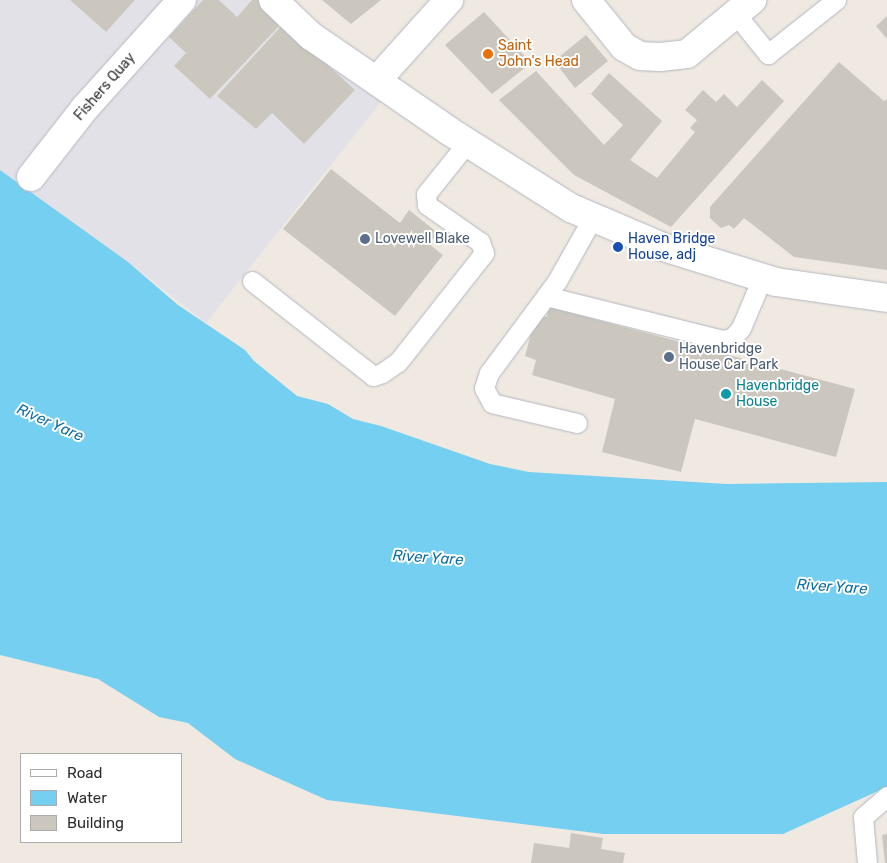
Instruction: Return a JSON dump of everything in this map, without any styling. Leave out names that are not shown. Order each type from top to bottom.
[{"type":"main road","name":"Fishers Quay","points":[[31,176],[85,108],[182,0]]},
{"type":"main road","points":[[273,0],[312,36],[467,143],[571,208],[664,247],[762,278],[883,298]]},
{"type":"main road","points":[[377,80],[449,0]]},
{"type":"main road","points":[[586,0],[624,47],[640,56],[686,54],[743,7]]},
{"type":"lane","points":[[743,7],[768,54],[836,0]]},
{"type":"lane","points":[[252,280],[373,376],[382,373],[398,362],[484,253],[480,242],[427,205],[426,194],[467,143]]},
{"type":"lane","points":[[577,423],[492,402],[484,388],[489,373],[546,296],[593,217]]},
{"type":"lane","points":[[546,296],[722,340],[732,338],[741,328],[762,278]]},
{"type":"lane","points":[[867,863],[863,817],[887,796]]},
{"type":"shaded area","points":[[0,0],[70,0],[106,32],[135,0],[203,0],[169,37],[186,53],[174,67],[210,99],[282,23],[258,0],[263,0],[384,98],[206,323],[128,262],[0,170]],"holes":[[[283,24],[322,60],[256,129],[217,96]],[[323,60],[354,90],[304,144],[272,113]]]},
{"type":"shaded area","points":[[219,0],[252,0],[237,17]]},
{"type":"water","name":"River Yare","points":[[0,170],[128,262],[178,305],[245,350],[254,361],[297,396],[328,404],[353,419],[381,426],[490,464],[529,472],[727,484],[887,482],[887,787],[783,834],[603,834],[327,800],[235,759],[188,723],[159,717],[98,679],[0,655]]},
{"type":"building","points":[[70,0],[135,0],[106,32]]},
{"type":"building","points":[[203,0],[219,0],[237,17],[252,0],[258,0],[282,23],[210,99],[174,66],[186,53],[169,37]]},
{"type":"building","points":[[322,0],[381,0],[351,24]]},
{"type":"building","name":"Saint John's Head","points":[[484,12],[531,63],[492,94],[445,45]]},
{"type":"building","points":[[887,16],[887,39],[876,26]]},
{"type":"building","points":[[283,24],[355,90],[304,144],[272,113],[256,129],[217,96]]},
{"type":"building","points":[[586,35],[608,61],[575,88],[554,61]]},
{"type":"building","points":[[839,62],[884,101],[887,99],[887,270],[794,257],[744,218],[734,229],[729,225],[721,228],[710,218],[710,207]]},
{"type":"building","points":[[536,71],[604,145],[623,125],[591,94],[609,73],[662,121],[630,160],[657,178],[695,132],[690,128],[697,120],[685,110],[703,90],[716,102],[724,94],[737,107],[762,80],[784,101],[671,227],[574,175],[499,100]]},
{"type":"building","name":"Lovewell Blake","points":[[331,169],[400,223],[409,210],[438,233],[429,244],[443,255],[395,316],[283,229]]},
{"type":"building","name":"Havenbridge House","points":[[549,307],[855,389],[836,457],[695,419],[681,472],[602,452],[615,399],[532,375],[536,360],[525,356],[536,315],[547,317]]},
{"type":"building","points":[[571,833],[603,838],[601,849],[625,853],[623,863],[531,863],[534,843],[569,848]]},
{"type":"building","points":[[887,834],[887,863],[885,863],[882,835]]},
{"type":"place","name":"Saint John's Head","points":[[488,54]]},
{"type":"place","name":"Lovewell Blake","points":[[365,239]]},
{"type":"place","name":"Haven Bridge House, adj","points":[[618,247]]},
{"type":"place","name":"Havenbridge House Car Park","points":[[669,357]]},
{"type":"place","name":"Havenbridge House","points":[[726,394]]}]
